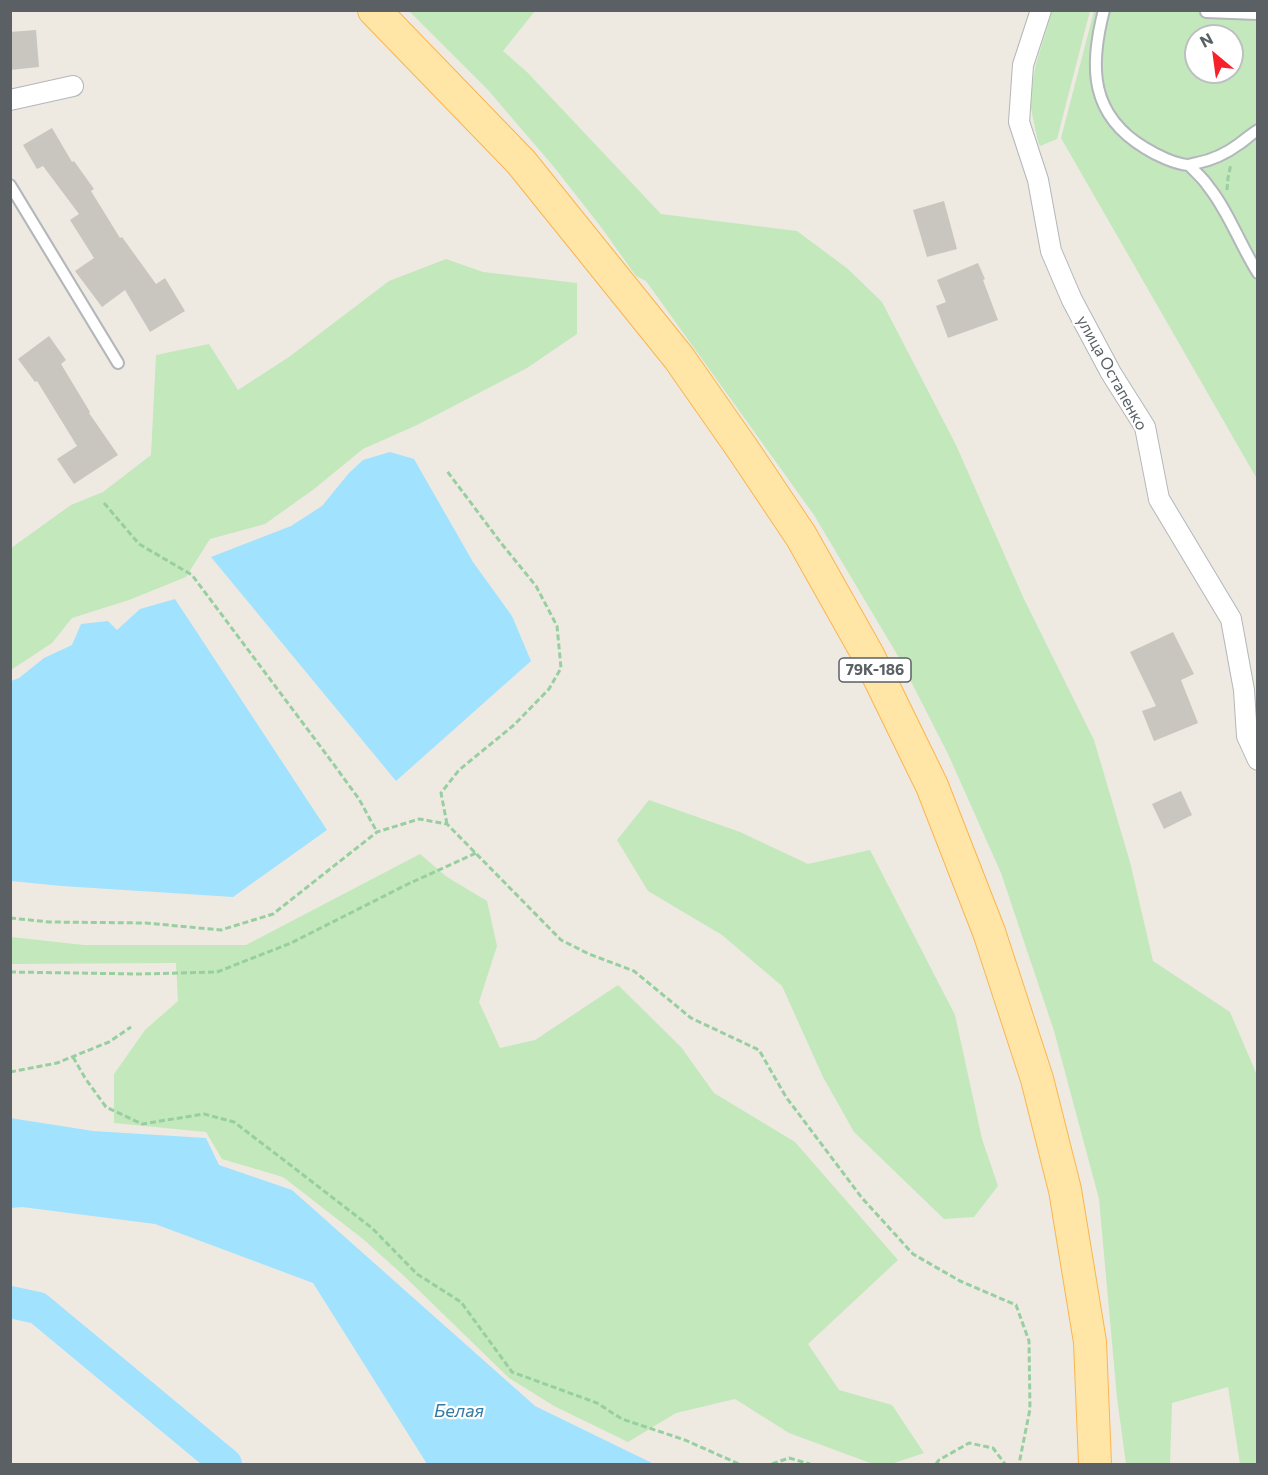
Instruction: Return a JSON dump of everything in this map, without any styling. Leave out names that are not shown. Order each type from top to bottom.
[{"type":"main road","points":[[354,10],[435,91],[521,162]]},
{"type":"main road","name":"79К-186","points":[[374,10],[521,162],[679,358],[801,536],[868,655],[932,786],[989,932],[1037,1079],[1065,1190],[1090,1342],[1095,1464]]},
{"type":"main road","points":[[395,10],[457,74],[521,162]]},
{"type":"street","name":"улица Остапенко","points":[[1041,10],[1023,65],[1019,122],[1038,180],[1051,251],[1072,300],[1111,373],[1145,427],[1159,499],[1231,619],[1244,690],[1247,736],[1257,760]]},
{"type":"street","points":[[10,99],[73,87]]},
{"type":"lane","points":[[1104,10],[1096,48],[1098,87],[1104,107],[1117,126],[1134,141],[1158,156],[1189,165],[1208,184],[1257,273]]},
{"type":"lane","points":[[1206,10],[1206,12],[1257,14]]},
{"type":"lane","points":[[1189,165],[1214,158],[1257,130]]},
{"type":"lane","points":[[10,185],[118,363]]},
{"type":"path","points":[[1229,221],[1226,200],[1228,178],[1241,142]]},
{"type":"path","points":[[447,471],[536,586],[557,626],[561,668],[549,689],[514,725],[459,770],[441,793],[447,824],[561,940],[634,971],[691,1018],[759,1050],[786,1097],[862,1198],[913,1254],[960,1281],[1016,1305],[1029,1341],[1030,1409],[1019,1464]]},
{"type":"path","points":[[104,503],[139,544],[192,575],[359,799],[377,832]]},
{"type":"path","points":[[10,918],[49,922],[146,923],[221,930],[273,914],[377,832],[419,819],[447,824]]},
{"type":"path","points":[[10,972],[151,974],[217,972],[291,943],[408,884],[476,853]]},
{"type":"path","points":[[10,1072],[57,1063],[110,1042],[131,1027]]},
{"type":"path","points":[[73,1057],[105,1107],[142,1124],[204,1114],[234,1122],[372,1228],[417,1274],[461,1302],[512,1372],[597,1402],[622,1419],[685,1440],[739,1464]]},
{"type":"path","points":[[936,1464],[969,1443],[993,1448],[1005,1464]]},
{"type":"path","points":[[772,1464],[789,1458],[810,1464]]},
{"type":"green space","points":[[409,11],[535,11],[503,51],[527,72],[661,214],[797,231],[848,269],[882,302],[956,445],[1024,599],[1094,740],[1130,862],[1153,961],[1230,1012],[1257,1075],[1257,1464],[1240,1464],[1228,1387],[1172,1403],[1170,1464],[1126,1464],[1117,1398],[1099,1199],[1054,1031],[1001,873],[948,754],[898,656],[814,515],[646,281],[636,276],[554,167],[488,90]]},
{"type":"green space","points":[[1052,11],[1090,11],[1057,139],[1040,146],[1029,99],[1036,64]]},
{"type":"green space","points":[[1094,11],[1257,11],[1257,479],[1061,138]]},
{"type":"green space","points":[[446,259],[483,272],[577,283],[577,334],[527,368],[417,425],[363,449],[314,489],[265,524],[210,539],[186,577],[129,600],[72,618],[52,643],[11,670],[11,548],[71,505],[103,492],[151,455],[156,355],[209,344],[238,390],[289,357],[389,281]]},
{"type":"green space","points":[[649,800],[740,832],[808,864],[870,850],[955,1015],[982,1139],[998,1186],[974,1217],[944,1219],[854,1132],[823,1077],[782,986],[722,935],[648,891],[617,840]]},
{"type":"green space","points":[[420,854],[447,877],[487,901],[497,946],[479,1002],[500,1048],[535,1040],[618,985],[681,1047],[714,1093],[795,1142],[898,1260],[808,1344],[839,1390],[892,1405],[924,1453],[891,1464],[873,1464],[789,1433],[735,1399],[676,1413],[628,1442],[554,1406],[509,1378],[363,1239],[283,1177],[222,1159],[206,1132],[114,1123],[114,1074],[145,1030],[178,1001],[176,963],[11,964],[11,937],[84,945],[246,945]]},
{"type":"water","points":[[390,452],[414,459],[473,562],[512,616],[531,661],[396,781],[211,557],[291,526],[322,506],[349,473],[363,460]]},
{"type":"water","points":[[175,599],[327,830],[233,897],[11,881],[11,681],[19,678],[44,658],[72,645],[81,624],[108,621],[117,630],[140,609]]},
{"type":"water","name":"Белая","points":[[10,1118],[93,1131],[206,1138],[219,1165],[292,1190],[535,1406],[654,1464],[427,1464],[313,1283],[155,1224],[22,1207],[11,1208]]},
{"type":"building","points":[[36,30],[39,67],[10,70],[10,32]]},
{"type":"building","points":[[52,128],[72,162],[74,161],[94,189],[91,191],[120,238],[122,237],[156,284],[165,278],[185,311],[150,332],[125,290],[102,307],[75,271],[94,258],[70,220],[79,214],[43,166],[37,169],[23,145]]},
{"type":"building","points":[[944,201],[957,249],[927,257],[913,210]]},
{"type":"building","points":[[978,263],[998,320],[948,338],[936,306],[946,302],[937,280]]},
{"type":"building","points":[[49,336],[66,360],[61,364],[89,413],[118,455],[74,484],[57,459],[77,446],[37,381],[35,382],[18,359]]},
{"type":"building","points":[[1173,632],[1194,674],[1181,680],[1198,723],[1154,741],[1142,711],[1156,706],[1130,652]]},
{"type":"building","points":[[1181,791],[1192,815],[1164,829],[1152,804]]},
{"type":"waterway","name":"Белая","points":[[10,1302],[38,1308],[226,1464]]}]
